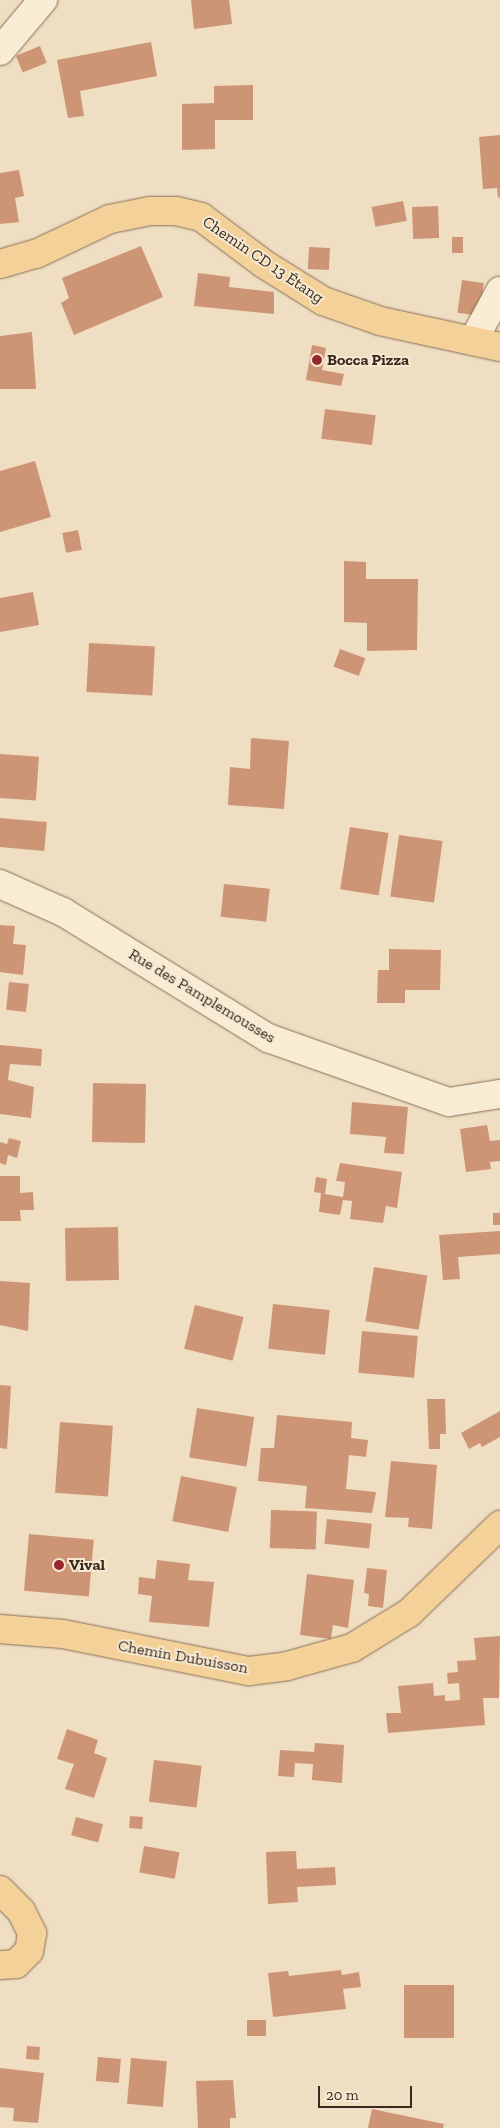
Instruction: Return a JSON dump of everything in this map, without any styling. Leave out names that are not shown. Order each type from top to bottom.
[{"type":"main road","name":"Chemin CD 13 Étang","points":[[0,264],[36,254],[110,219],[150,211],[176,212],[201,217],[264,264],[322,301],[380,321],[500,347]]},
{"type":"main road","name":"Chemin Dubuisson","points":[[0,1629],[63,1634],[249,1671],[287,1666],[352,1648],[409,1613],[500,1525]]},
{"type":"main road","points":[[0,1890],[21,1911],[32,1933],[29,1951],[16,1964],[0,1965]]},
{"type":"street","points":[[0,51],[43,0]]},
{"type":"street","points":[[473,341],[500,291]]},
{"type":"street","name":"Rue des Pamplemousses","points":[[0,884],[63,912],[268,1038],[449,1102],[500,1094]]},
{"type":"building","points":[[191,0],[229,0],[232,24],[194,29]]},
{"type":"building","points":[[151,42],[157,76],[80,91],[84,116],[68,118],[57,60]]},
{"type":"building","points":[[40,46],[47,63],[23,72],[16,56]]},
{"type":"building","points":[[253,85],[253,120],[215,120],[215,149],[182,150],[182,104],[214,103],[214,86]]},
{"type":"building","points":[[500,135],[500,197],[498,198],[497,188],[483,189],[479,137]]},
{"type":"building","points":[[19,170],[24,196],[15,198],[19,222],[0,224],[0,173]]},
{"type":"building","points":[[403,201],[407,221],[375,227],[372,207]]},
{"type":"building","points":[[438,206],[439,238],[413,239],[412,207]]},
{"type":"building","points":[[452,237],[463,237],[463,253],[452,253]]},
{"type":"building","points":[[141,246],[163,297],[74,335],[61,303],[69,298],[62,278]]},
{"type":"building","points":[[309,247],[330,248],[329,270],[308,269]]},
{"type":"building","points":[[198,273],[230,277],[229,287],[274,292],[274,314],[194,306]]},
{"type":"building","points":[[462,280],[484,283],[479,316],[457,313]]},
{"type":"building","points":[[32,332],[36,389],[0,389],[0,336]]},
{"type":"building","points":[[312,345],[326,348],[322,370],[344,374],[341,386],[306,380]]},
{"type":"building","points":[[325,409],[376,415],[372,445],[321,439]]},
{"type":"building","points":[[35,461],[51,517],[0,532],[0,471]]},
{"type":"building","points":[[78,530],[82,550],[66,553],[62,533]]},
{"type":"building","points":[[344,561],[366,562],[366,579],[418,579],[417,650],[367,651],[367,623],[344,622]]},
{"type":"building","points":[[33,592],[39,625],[0,632],[0,598]]},
{"type":"building","points":[[89,643],[155,646],[152,695],[86,692]]},
{"type":"building","points":[[340,649],[365,658],[359,676],[334,667]]},
{"type":"building","points":[[251,738],[289,741],[284,809],[228,805],[230,767],[250,769]]},
{"type":"building","points":[[0,754],[39,757],[36,801],[0,798]]},
{"type":"building","points":[[0,818],[47,822],[44,851],[0,847]]},
{"type":"building","points":[[350,827],[389,833],[379,895],[340,889]]},
{"type":"building","points":[[399,835],[443,841],[434,903],[390,896]]},
{"type":"building","points":[[224,884],[270,889],[266,922],[221,917]]},
{"type":"building","points":[[0,925],[15,926],[13,944],[26,945],[23,975],[0,972]]},
{"type":"building","points":[[389,949],[441,950],[440,990],[405,990],[405,1003],[377,1003],[378,970],[389,970]]},
{"type":"building","points":[[9,982],[29,984],[26,1012],[6,1010]]},
{"type":"building","points":[[0,1045],[42,1049],[41,1066],[10,1064],[8,1080],[34,1087],[31,1118],[0,1114]]},
{"type":"building","points":[[93,1083],[146,1084],[145,1143],[92,1142]]},
{"type":"building","points":[[352,1102],[408,1107],[404,1154],[384,1153],[386,1137],[350,1134]]},
{"type":"building","points":[[487,1125],[490,1141],[500,1140],[500,1161],[490,1162],[491,1169],[466,1172],[460,1129]]},
{"type":"building","points":[[9,1138],[21,1141],[17,1158],[8,1155],[6,1165],[0,1163],[0,1142],[7,1144]]},
{"type":"building","points":[[340,1163],[402,1172],[397,1208],[386,1206],[383,1223],[350,1219],[352,1201],[343,1200],[340,1215],[319,1212],[321,1193],[314,1192],[316,1177],[327,1179],[325,1194],[343,1197],[345,1182],[336,1181]]},
{"type":"building","points":[[0,1176],[20,1176],[20,1193],[33,1192],[34,1210],[20,1210],[21,1221],[0,1221]]},
{"type":"building","points":[[493,1213],[500,1213],[500,1225],[493,1225]]},
{"type":"building","points":[[118,1227],[119,1280],[66,1281],[65,1228]]},
{"type":"building","points":[[500,1231],[500,1254],[458,1257],[460,1279],[443,1280],[439,1235]]},
{"type":"building","points":[[374,1267],[427,1275],[419,1330],[365,1321]]},
{"type":"building","points":[[0,1281],[30,1283],[28,1331],[0,1325]]},
{"type":"building","points":[[273,1304],[330,1310],[325,1355],[268,1349]]},
{"type":"building","points":[[195,1305],[244,1317],[233,1361],[184,1349]]},
{"type":"building","points":[[362,1331],[418,1336],[414,1378],[358,1373]]},
{"type":"building","points":[[0,1385],[11,1386],[7,1449],[0,1448]]},
{"type":"building","points":[[427,1399],[445,1399],[446,1434],[440,1434],[440,1449],[429,1449]]},
{"type":"building","points":[[197,1408],[254,1417],[246,1466],[189,1457]]},
{"type":"building","points":[[500,1411],[500,1437],[482,1447],[480,1443],[469,1449],[461,1433]]},
{"type":"building","points":[[277,1415],[352,1422],[351,1438],[368,1440],[366,1457],[349,1455],[346,1489],[376,1492],[372,1513],[305,1508],[307,1486],[258,1481],[261,1448],[274,1448]]},
{"type":"building","points":[[60,1422],[113,1426],[108,1497],[55,1493]]},
{"type":"building","points":[[391,1461],[437,1465],[432,1529],[408,1527],[409,1518],[385,1517]]},
{"type":"building","points":[[181,1476],[237,1487],[228,1532],[172,1521]]},
{"type":"building","points":[[271,1510],[317,1512],[316,1550],[270,1548]]},
{"type":"building","points":[[327,1519],[372,1524],[369,1549],[324,1544]]},
{"type":"building","name":"Vival","points":[[29,1534],[94,1540],[89,1596],[24,1591]]},
{"type":"building","points":[[157,1560],[190,1564],[188,1580],[214,1582],[209,1627],[149,1622],[152,1596],[138,1594],[139,1577],[155,1579]]},
{"type":"building","points":[[367,1568],[387,1570],[383,1608],[368,1606],[369,1594],[364,1593]]},
{"type":"building","points":[[307,1574],[354,1580],[348,1628],[333,1625],[331,1639],[300,1635]]},
{"type":"building","points":[[500,1636],[499,1698],[483,1698],[485,1725],[388,1733],[386,1713],[401,1713],[398,1686],[433,1683],[434,1696],[445,1695],[445,1701],[460,1700],[459,1683],[448,1684],[447,1673],[458,1672],[457,1661],[476,1660],[474,1638]]},
{"type":"building","points":[[67,1729],[98,1740],[94,1753],[107,1758],[94,1798],[65,1789],[74,1764],[57,1759]]},
{"type":"building","points":[[315,1743],[344,1745],[342,1783],[312,1780],[313,1764],[295,1763],[294,1777],[278,1776],[280,1750],[314,1752]]},
{"type":"building","points":[[154,1760],[202,1766],[197,1808],[149,1802]]},
{"type":"building","points":[[130,1816],[143,1817],[142,1829],[129,1828]]},
{"type":"building","points":[[76,1817],[103,1824],[98,1843],[71,1835]]},
{"type":"building","points":[[144,1846],[179,1852],[175,1879],[139,1873]]},
{"type":"building","points":[[296,1851],[297,1869],[335,1867],[336,1885],[297,1887],[298,1902],[268,1904],[266,1852]]},
{"type":"building","points":[[341,1970],[342,1975],[359,1972],[361,1987],[343,1989],[346,2009],[273,2017],[268,1973],[288,1971],[289,1976]]},
{"type":"building","points":[[404,1985],[454,1985],[454,2038],[404,2038]]},
{"type":"building","points":[[247,2020],[266,2020],[266,2036],[247,2036]]},
{"type":"building","points":[[27,2046],[40,2047],[39,2060],[26,2059]]},
{"type":"building","points":[[98,2057],[121,2059],[119,2083],[96,2081]]},
{"type":"building","points":[[131,2058],[167,2061],[163,2107],[127,2104]]},
{"type":"building","points":[[0,2068],[44,2073],[38,2123],[13,2121],[14,2108],[0,2107]]},
{"type":"building","points":[[233,2080],[236,2118],[230,2118],[230,2128],[198,2128],[196,2081]]},
{"type":"building","points":[[372,2109],[444,2124],[443,2128],[368,2128]]},
{"type":"place","name":"Bocca Pizza","points":[[317,360]]},
{"type":"place","name":"Vival","points":[[59,1565]]}]
